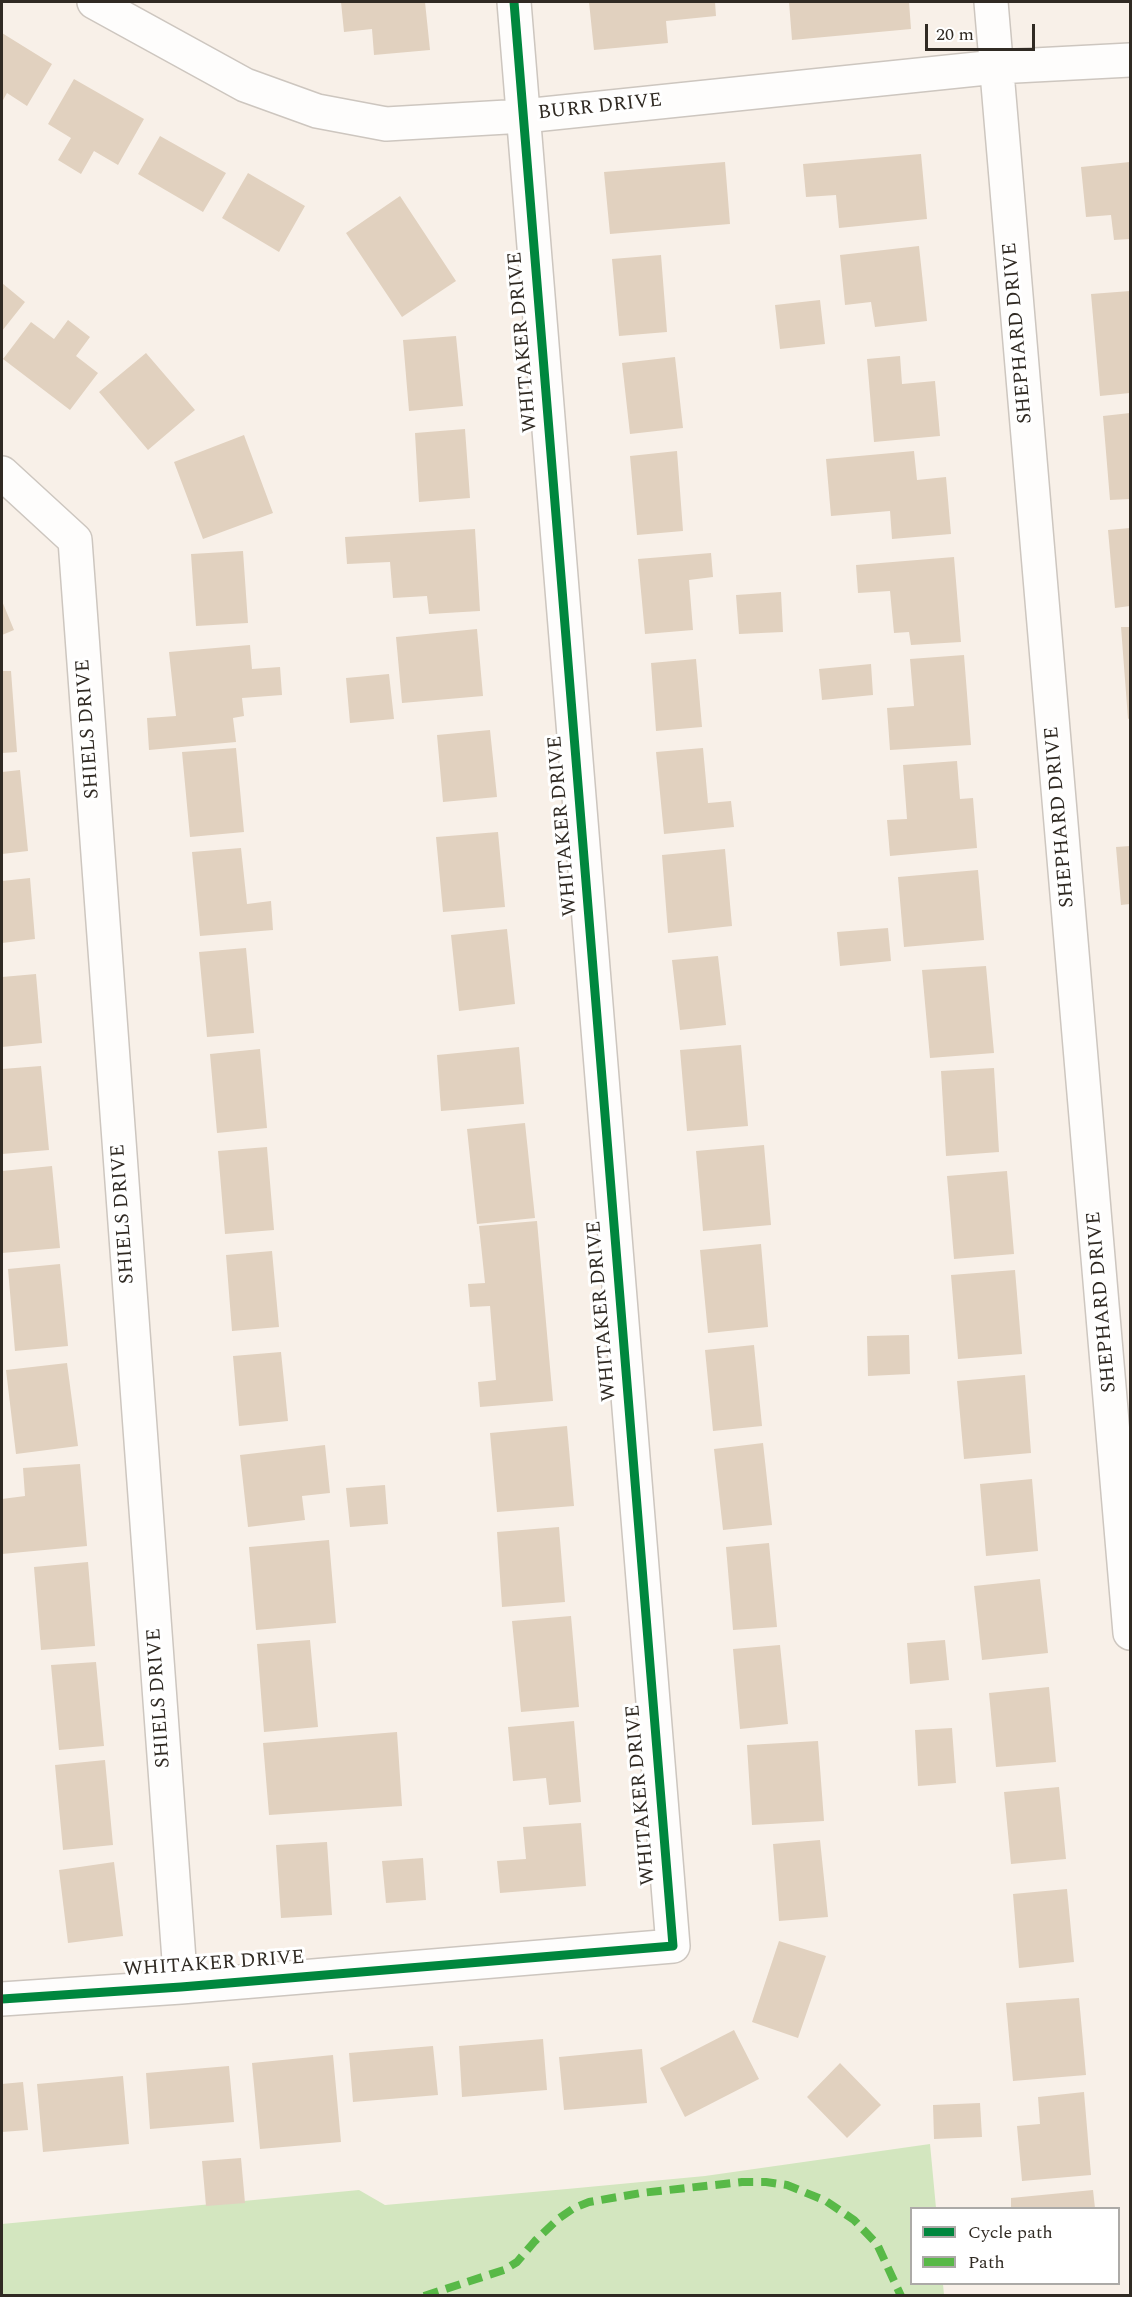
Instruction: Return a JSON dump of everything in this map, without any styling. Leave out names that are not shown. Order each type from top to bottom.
[{"type":"street","name":"BURR DRIVE","points":[[94,2],[245,85],[317,111],[386,124],[524,116],[996,67],[1131,60]]},
{"type":"street","name":"WHITAKER DRIVE","points":[[2,1999],[181,1987],[673,1946],[514,2]]},
{"type":"street","name":"SHEPHARD DRIVE","points":[[991,2],[1127,1548],[1131,1633]]},
{"type":"street","name":"SHIELS DRIVE","points":[[2,473],[75,540],[181,1987]]},
{"type":"green space","points":[[930,2144],[936,2207],[910,2207],[910,2285],[943,2285],[944,2295],[2,2296],[2,2224],[359,2190],[385,2205],[705,2176]]},
{"type":"building","points":[[341,2],[425,2],[430,50],[374,55],[372,29],[344,32]]},
{"type":"building","points":[[589,2],[715,2],[716,16],[666,21],[668,43],[594,50]]},
{"type":"building","points":[[789,2],[909,2],[911,29],[792,40]]},
{"type":"building","points":[[2,33],[52,64],[27,106],[7,93],[2,102]]},
{"type":"building","points":[[74,79],[144,119],[118,165],[94,151],[81,174],[58,160],[71,138],[48,124]]},
{"type":"building","points":[[160,136],[226,173],[203,212],[138,174]]},
{"type":"building","points":[[921,154],[927,219],[839,228],[836,195],[806,197],[803,164]]},
{"type":"building","points":[[725,162],[730,224],[610,234],[604,172]]},
{"type":"building","points":[[1130,162],[1130,239],[1114,240],[1111,215],[1086,217],[1081,167]]},
{"type":"building","points":[[248,173],[305,206],[279,252],[222,218]]},
{"type":"building","points":[[400,196],[456,281],[402,317],[346,233]]},
{"type":"building","points":[[919,246],[927,321],[875,327],[871,302],[845,305],[840,255]]},
{"type":"building","points":[[661,255],[667,332],[619,336],[612,259]]},
{"type":"building","points":[[2,283],[25,302],[2,331]]},
{"type":"building","points":[[1130,291],[1130,393],[1100,396],[1091,294]]},
{"type":"building","points":[[820,300],[825,344],[780,349],[775,305]]},
{"type":"building","points":[[68,320],[90,337],[76,356],[98,373],[70,410],[3,359],[31,322],[54,339]]},
{"type":"building","points":[[456,336],[463,406],[409,411],[403,340]]},
{"type":"building","points":[[146,353],[195,410],[148,450],[99,392]]},
{"type":"building","points":[[900,356],[902,384],[935,381],[940,436],[874,442],[867,359]]},
{"type":"building","points":[[675,357],[683,428],[630,434],[622,363]]},
{"type":"building","points":[[1130,413],[1130,499],[1110,500],[1103,416]]},
{"type":"building","points":[[465,429],[470,498],[419,502],[415,433]]},
{"type":"building","points":[[244,435],[273,513],[203,539],[174,462]]},
{"type":"building","points":[[677,451],[683,531],[637,535],[630,456]]},
{"type":"building","points":[[914,451],[917,480],[946,477],[951,534],[892,539],[890,511],[831,516],[826,459]]},
{"type":"building","points":[[1130,528],[1130,606],[1115,608],[1108,530]]},
{"type":"building","points":[[475,529],[480,611],[429,614],[427,596],[393,598],[390,562],[347,564],[345,537]]},
{"type":"building","points":[[243,551],[248,623],[196,626],[191,554]]},
{"type":"building","points":[[711,553],[713,577],[689,580],[693,630],[645,634],[638,559]]},
{"type":"building","points":[[954,557],[961,642],[911,645],[909,632],[894,633],[890,591],[858,593],[856,565]]},
{"type":"building","points":[[781,592],[783,632],[739,634],[736,595]]},
{"type":"building","points":[[2,601],[14,630],[2,635]]},
{"type":"building","points":[[1121,627],[1130,627],[1130,718],[1128,719]]},
{"type":"building","points":[[477,629],[483,696],[402,703],[396,637]]},
{"type":"building","points":[[250,645],[252,669],[280,667],[282,695],[242,698],[244,716],[233,718],[236,742],[149,750],[147,718],[176,716],[169,652]]},
{"type":"building","points":[[964,655],[971,745],[890,750],[887,708],[914,706],[910,659]]},
{"type":"building","points":[[696,659],[702,727],[656,731],[651,663]]},
{"type":"building","points":[[871,664],[873,695],[822,700],[819,669]]},
{"type":"building","points":[[2,671],[11,671],[17,752],[2,753]]},
{"type":"building","points":[[389,674],[394,719],[350,723],[346,678]]},
{"type":"building","points":[[490,730],[497,797],[443,802],[437,735]]},
{"type":"building","points":[[236,748],[244,832],[190,837],[182,752]]},
{"type":"building","points":[[703,748],[708,803],[731,801],[734,827],[664,834],[656,752]]},
{"type":"building","points":[[957,761],[960,799],[973,798],[977,848],[890,856],[887,820],[907,819],[903,765]]},
{"type":"building","points":[[20,770],[28,851],[2,854],[2,772]]},
{"type":"building","points":[[498,832],[505,907],[443,912],[436,837]]},
{"type":"building","points":[[1130,846],[1130,904],[1121,905],[1116,847]]},
{"type":"building","points":[[241,848],[247,904],[271,901],[273,930],[200,936],[192,852]]},
{"type":"building","points":[[725,849],[732,926],[668,933],[662,855]]},
{"type":"building","points":[[978,870],[984,940],[904,947],[898,877]]},
{"type":"building","points":[[30,878],[35,939],[2,943],[2,881]]},
{"type":"building","points":[[888,928],[891,961],[840,966],[837,932]]},
{"type":"building","points":[[507,929],[515,1004],[459,1011],[451,935]]},
{"type":"building","points":[[246,948],[254,1033],[207,1037],[199,952]]},
{"type":"building","points":[[718,956],[726,1025],[680,1030],[672,960]]},
{"type":"building","points":[[986,966],[994,1053],[930,1058],[922,970]]},
{"type":"building","points":[[36,974],[42,1043],[2,1047],[2,977]]},
{"type":"building","points":[[741,1045],[748,1126],[687,1131],[680,1050]]},
{"type":"building","points":[[519,1047],[524,1104],[441,1111],[437,1055]]},
{"type":"building","points":[[260,1049],[267,1128],[217,1133],[210,1054]]},
{"type":"building","points":[[41,1066],[49,1150],[2,1154],[2,1069]]},
{"type":"building","points":[[994,1068],[999,1152],[946,1156],[941,1071]]},
{"type":"building","points":[[525,1123],[535,1218],[477,1224],[467,1129]]},
{"type":"building","points":[[764,1145],[771,1225],[703,1231],[696,1151]]},
{"type":"building","points":[[267,1147],[274,1230],[225,1234],[218,1151]]},
{"type":"building","points":[[52,1166],[60,1248],[2,1253],[2,1171]]},
{"type":"building","points":[[1007,1171],[1014,1254],[954,1259],[947,1176]]},
{"type":"building","points":[[537,1221],[553,1401],[480,1407],[478,1382],[496,1380],[490,1306],[470,1307],[468,1284],[485,1283],[479,1226]]},
{"type":"building","points":[[761,1244],[768,1327],[708,1333],[700,1250]]},
{"type":"building","points":[[272,1251],[279,1327],[232,1331],[226,1255]]},
{"type":"building","points":[[60,1264],[68,1346],[15,1351],[8,1269]]},
{"type":"building","points":[[1015,1270],[1022,1354],[958,1359],[951,1275]]},
{"type":"building","points":[[909,1335],[910,1374],[868,1376],[867,1336]]},
{"type":"building","points":[[754,1345],[762,1426],[713,1431],[705,1350]]},
{"type":"building","points":[[281,1352],[288,1421],[239,1426],[233,1356]]},
{"type":"building","points":[[67,1363],[78,1446],[16,1454],[6,1370]]},
{"type":"building","points":[[1025,1375],[1031,1453],[964,1459],[957,1381]]},
{"type":"building","points":[[567,1426],[574,1506],[497,1512],[490,1433]]},
{"type":"building","points":[[763,1443],[772,1525],[723,1530],[714,1449]]},
{"type":"building","points":[[325,1445],[330,1493],[302,1496],[305,1520],[248,1527],[240,1455]]},
{"type":"building","points":[[80,1464],[87,1546],[2,1554],[2,1499],[25,1496],[23,1468]]},
{"type":"building","points":[[1032,1479],[1038,1551],[986,1556],[980,1484]]},
{"type":"building","points":[[385,1485],[388,1524],[350,1527],[346,1488]]},
{"type":"building","points":[[559,1527],[565,1602],[502,1607],[497,1532]]},
{"type":"building","points":[[329,1540],[336,1623],[256,1630],[249,1547]]},
{"type":"building","points":[[769,1543],[777,1627],[733,1630],[726,1547]]},
{"type":"building","points":[[88,1562],[95,1646],[41,1650],[34,1567]]},
{"type":"building","points":[[1040,1579],[1048,1653],[982,1660],[974,1586]]},
{"type":"building","points":[[571,1616],[579,1707],[521,1712],[512,1621]]},
{"type":"building","points":[[310,1640],[318,1727],[264,1732],[257,1644]]},
{"type":"building","points":[[945,1640],[949,1680],[910,1684],[907,1643]]},
{"type":"building","points":[[780,1645],[788,1724],[740,1729],[733,1649]]},
{"type":"building","points":[[96,1662],[104,1746],[59,1750],[51,1665]]},
{"type":"building","points":[[1049,1687],[1056,1762],[996,1767],[989,1693]]},
{"type":"building","points":[[574,1721],[581,1802],[549,1805],[546,1778],[513,1781],[508,1727]]},
{"type":"building","points":[[952,1728],[956,1783],[918,1786],[915,1730]]},
{"type":"building","points":[[397,1732],[402,1806],[269,1815],[263,1743]]},
{"type":"building","points":[[818,1741],[824,1821],[752,1825],[747,1745]]},
{"type":"building","points":[[105,1760],[113,1845],[63,1850],[55,1765]]},
{"type":"building","points":[[1059,1787],[1066,1859],[1011,1864],[1004,1792]]},
{"type":"building","points":[[581,1823],[586,1886],[500,1893],[497,1861],[526,1859],[523,1827]]},
{"type":"building","points":[[820,1840],[828,1917],[779,1921],[773,1844]]},
{"type":"building","points":[[327,1842],[332,1915],[281,1918],[276,1845]]},
{"type":"building","points":[[423,1858],[426,1900],[386,1903],[382,1861]]},
{"type":"building","points":[[114,1862],[123,1936],[68,1943],[59,1870]]},
{"type":"building","points":[[1067,1889],[1074,1962],[1019,1968],[1013,1894]]},
{"type":"building","points":[[779,1941],[826,1956],[798,2038],[752,2022]]},
{"type":"building","points":[[1079,1998],[1086,2075],[1013,2081],[1006,2003]]},
{"type":"building","points":[[734,2030],[759,2079],[685,2117],[660,2068]]},
{"type":"building","points":[[543,2039],[547,2090],[462,2097],[459,2046]]},
{"type":"building","points":[[433,2046],[438,2095],[353,2102],[349,2053]]},
{"type":"building","points":[[642,2049],[647,2103],[564,2110],[559,2057]]},
{"type":"building","points":[[333,2055],[341,2142],[260,2149],[252,2063]]},
{"type":"building","points":[[840,2063],[881,2105],[847,2138],[807,2097]]},
{"type":"building","points":[[229,2066],[234,2122],[150,2129],[146,2073]]},
{"type":"building","points":[[123,2076],[129,2144],[43,2152],[37,2084]]},
{"type":"building","points":[[23,2082],[28,2130],[2,2132],[2,2084]]},
{"type":"building","points":[[1084,2092],[1091,2175],[1022,2181],[1017,2126],[1040,2124],[1038,2097]]},
{"type":"building","points":[[980,2103],[982,2137],[934,2139],[933,2105]]},
{"type":"building","points":[[241,2158],[245,2203],[206,2206],[202,2161]]},
{"type":"building","points":[[1093,2190],[1095,2207],[1011,2207],[1011,2198]]},
{"type":"marked path","points":[[424,2296],[504,2270],[517,2262],[558,2219],[574,2208],[589,2202],[641,2193],[742,2182],[787,2185],[826,2201],[854,2220],[877,2244],[901,2296]]},
{"type":"cycle path","points":[[2,1999],[181,1987],[673,1946],[514,2]]}]
